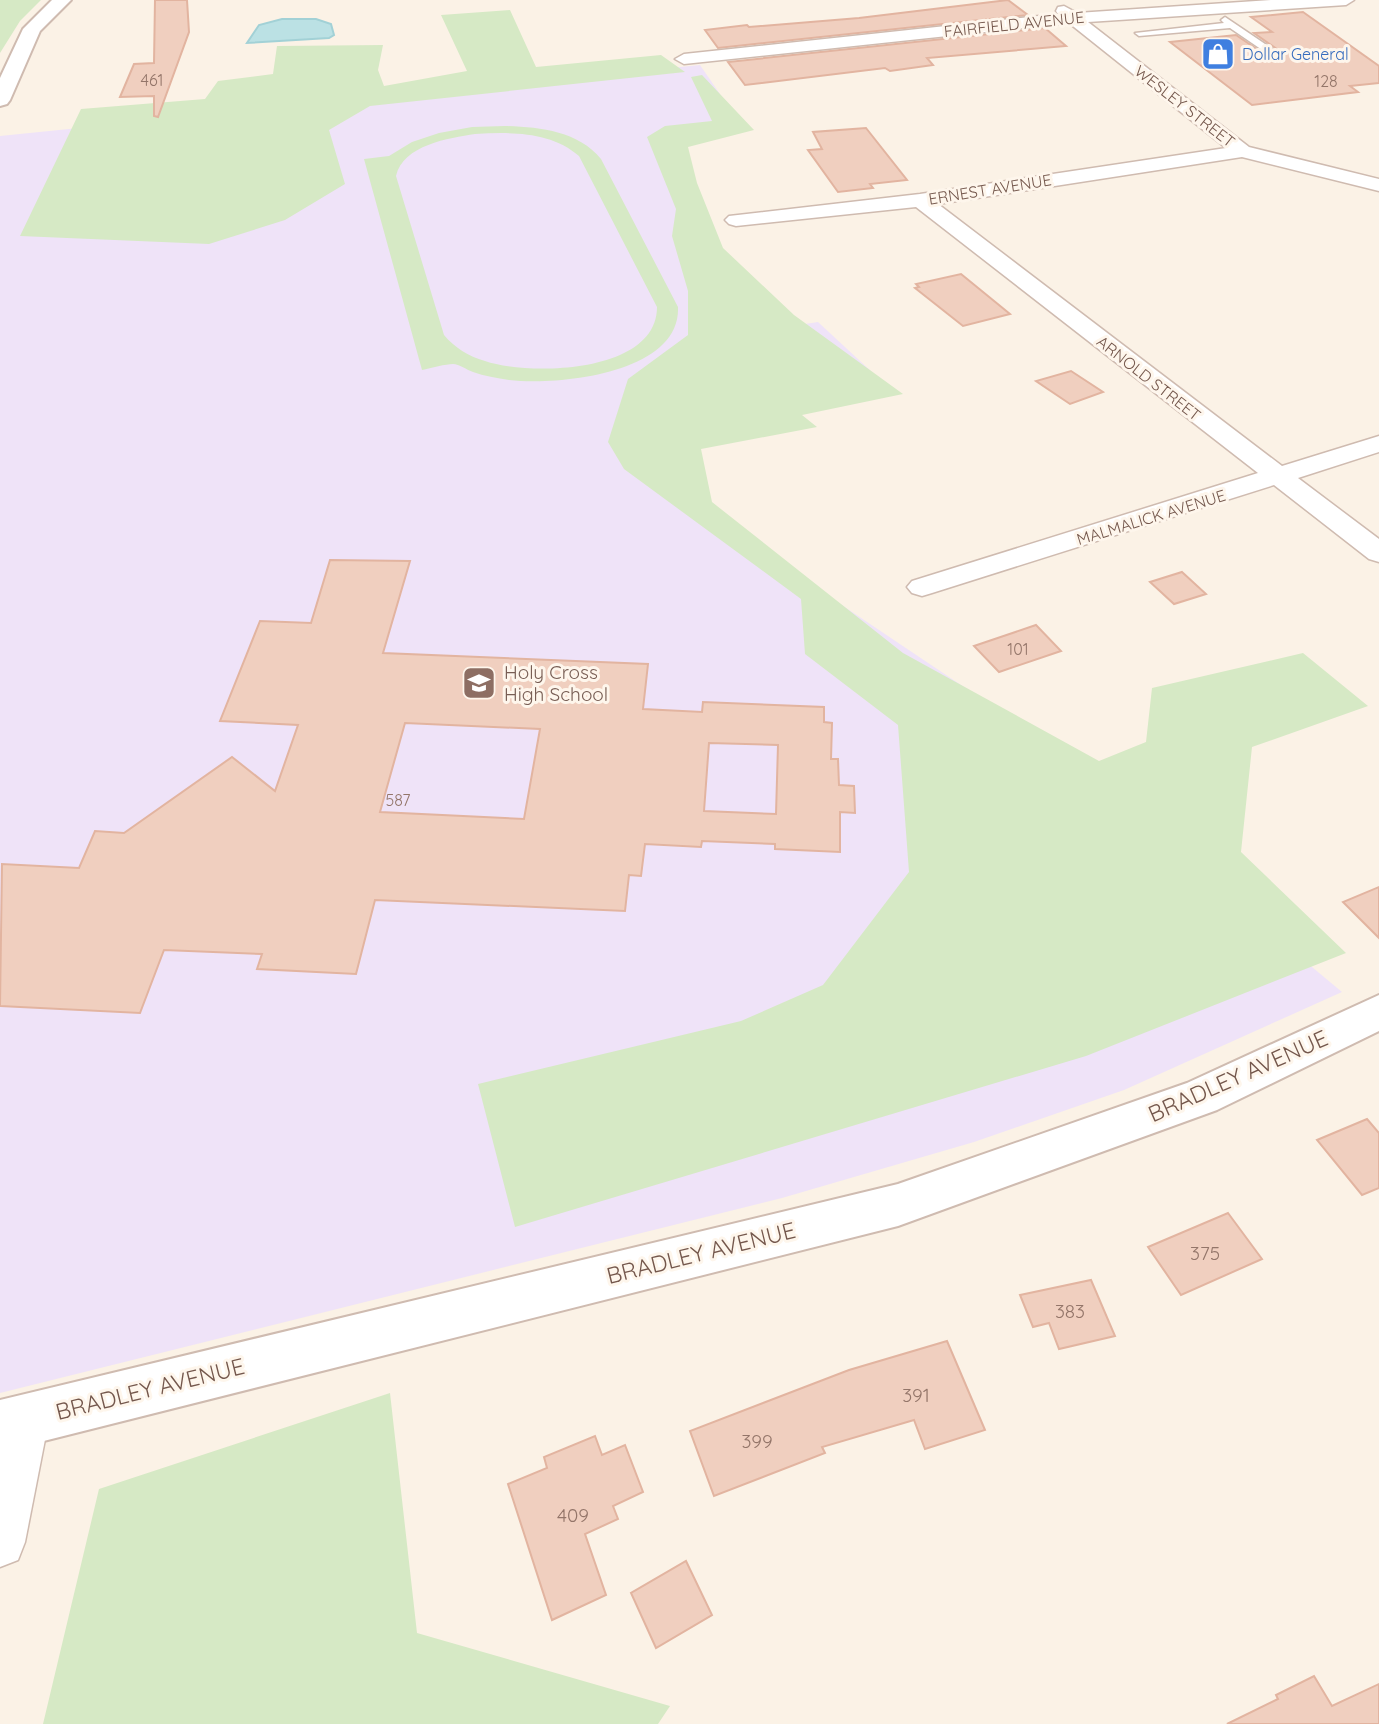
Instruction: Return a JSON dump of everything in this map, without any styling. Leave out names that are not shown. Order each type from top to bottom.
[{"type":"street","points":[[0,100],[32,29],[62,0]]},
{"type":"street","name":"WESLEY STREET","points":[[1051,0],[1242,151],[1379,185]]},
{"type":"street","name":"FAIRFIELD AVENUE","points":[[684,59],[1072,18],[1346,0]]},
{"type":"street","name":"ERNEST AVENUE","points":[[736,220],[920,200],[1242,151]]},
{"type":"street","name":"ARNOLD STREET","points":[[920,200],[1278,478],[1379,553]]},
{"type":"street","name":"MALMALICK AVENUE","points":[[922,587],[1278,478],[1379,444]]},
{"type":"street","name":"BRADLEY AVENUE","points":[[13,1422],[898,1205],[1201,1097],[1379,1012]]},
{"type":"street","points":[[0,1542],[13,1422]]},
{"type":"lane","points":[[1208,9],[1275,54]]},
{"type":"lane","points":[[1139,33],[1233,25]]},
{"type":"shaded area","name":"Holy Cross High School","points":[[700,65],[744,129],[660,138],[700,238],[792,326],[818,322],[887,386],[621,457],[1028,730],[1342,992],[1124,1090],[974,1142],[782,1198],[0,1393],[0,136]]},
{"type":"green space","points":[[0,0],[41,0],[20,21],[0,53]]},
{"type":"green space","points":[[510,10],[536,67],[661,55],[685,72],[370,106],[329,130],[345,184],[285,220],[209,244],[20,236],[81,109],[205,99],[218,81],[273,74],[277,46],[383,45],[378,70],[384,86],[467,71],[441,15]]},
{"type":"green space","points":[[702,75],[754,130],[688,147],[697,183],[723,248],[794,315],[903,394],[802,415],[817,427],[701,449],[712,502],[903,653],[1099,761],[1146,742],[1152,688],[1303,653],[1368,706],[1252,747],[1241,852],[1346,953],[1086,1056],[515,1227],[478,1084],[741,1021],[823,985],[909,872],[898,725],[805,654],[801,599],[624,469],[608,442],[628,379],[688,335],[688,291],[672,236],[676,209],[647,137],[665,126],[712,121],[691,77]]},
{"type":"green space","points":[[505,126],[557,132],[581,142],[601,159],[678,307],[674,330],[660,348],[639,361],[613,371],[556,381],[509,380],[453,364],[422,370],[364,159],[389,156],[412,142],[439,133],[472,127]],"holes":[[[475,134],[530,135],[556,142],[579,156],[657,307],[651,329],[636,346],[614,357],[587,365],[530,368],[505,366],[479,359],[457,348],[444,335],[396,176],[400,165],[417,150]]]},
{"type":"green space","points":[[390,1393],[417,1633],[670,1706],[658,1724],[43,1724],[99,1489]]},
{"type":"water","points":[[282,19],[316,19],[331,24],[334,35],[329,38],[247,43],[259,25]]},
{"type":"building","points":[[155,0],[187,0],[189,32],[158,117],[154,116],[154,96],[120,97],[134,64],[154,63]]},
{"type":"building","points":[[1008,0],[1028,15],[718,48],[705,30],[859,18]]},
{"type":"building","points":[[1303,12],[1379,66],[1379,83],[1350,86],[1358,92],[1252,105],[1170,42],[1236,35],[1270,58],[1277,59],[1280,56],[1278,50],[1254,33],[1272,32],[1251,17]]},
{"type":"building","points":[[1045,28],[1066,46],[927,58],[933,65],[745,85],[728,62]]},
{"type":"building","points":[[866,128],[907,180],[870,184],[873,188],[838,192],[808,150],[822,149],[813,132]]},
{"type":"building","points":[[961,274],[1010,314],[963,326],[915,288],[919,287],[916,284]]},
{"type":"building","points":[[1071,371],[1103,392],[1070,404],[1036,381]]},
{"type":"building","points":[[330,560],[410,561],[383,653],[648,664],[643,709],[702,712],[703,702],[824,707],[824,722],[832,723],[831,759],[838,759],[839,785],[854,786],[855,813],[840,812],[840,852],[775,849],[775,844],[702,841],[701,847],[645,844],[641,876],[629,875],[625,911],[375,900],[356,974],[257,969],[262,954],[164,950],[140,1013],[0,1006],[2,864],[79,868],[95,831],[124,833],[232,757],[275,791],[298,725],[220,721],[260,621],[311,623]],"holes":[[[405,723],[540,729],[524,819],[380,812]],[[709,743],[778,745],[776,814],[704,811]]]},
{"type":"building","points":[[1182,572],[1206,594],[1174,604],[1150,582]]},
{"type":"building","points":[[1036,625],[1061,651],[999,672],[974,646]]},
{"type":"building","points":[[1379,887],[1379,938],[1343,902]]},
{"type":"building","points":[[1367,1119],[1379,1133],[1379,1188],[1362,1195],[1317,1140]]},
{"type":"building","points":[[1228,1213],[1262,1259],[1181,1295],[1148,1247]]},
{"type":"building","points":[[1091,1280],[1115,1336],[1059,1349],[1049,1323],[1033,1327],[1020,1295]]},
{"type":"building","points":[[947,1341],[985,1430],[925,1449],[914,1420],[822,1447],[825,1453],[714,1496],[690,1431],[849,1370]]},
{"type":"building","points":[[595,1436],[602,1455],[625,1445],[643,1492],[613,1506],[618,1519],[585,1534],[606,1595],[552,1620],[508,1484],[547,1468],[544,1457]]},
{"type":"building","points":[[686,1561],[712,1615],[656,1648],[631,1593]]},
{"type":"building","points":[[1314,1676],[1332,1706],[1379,1684],[1379,1724],[1227,1724],[1278,1699],[1276,1695]]},
{"type":"place","name":"Dollar General","points":[[1218,54]]},
{"type":"place","name":"Holy Cross High School","points":[[479,683]]}]
